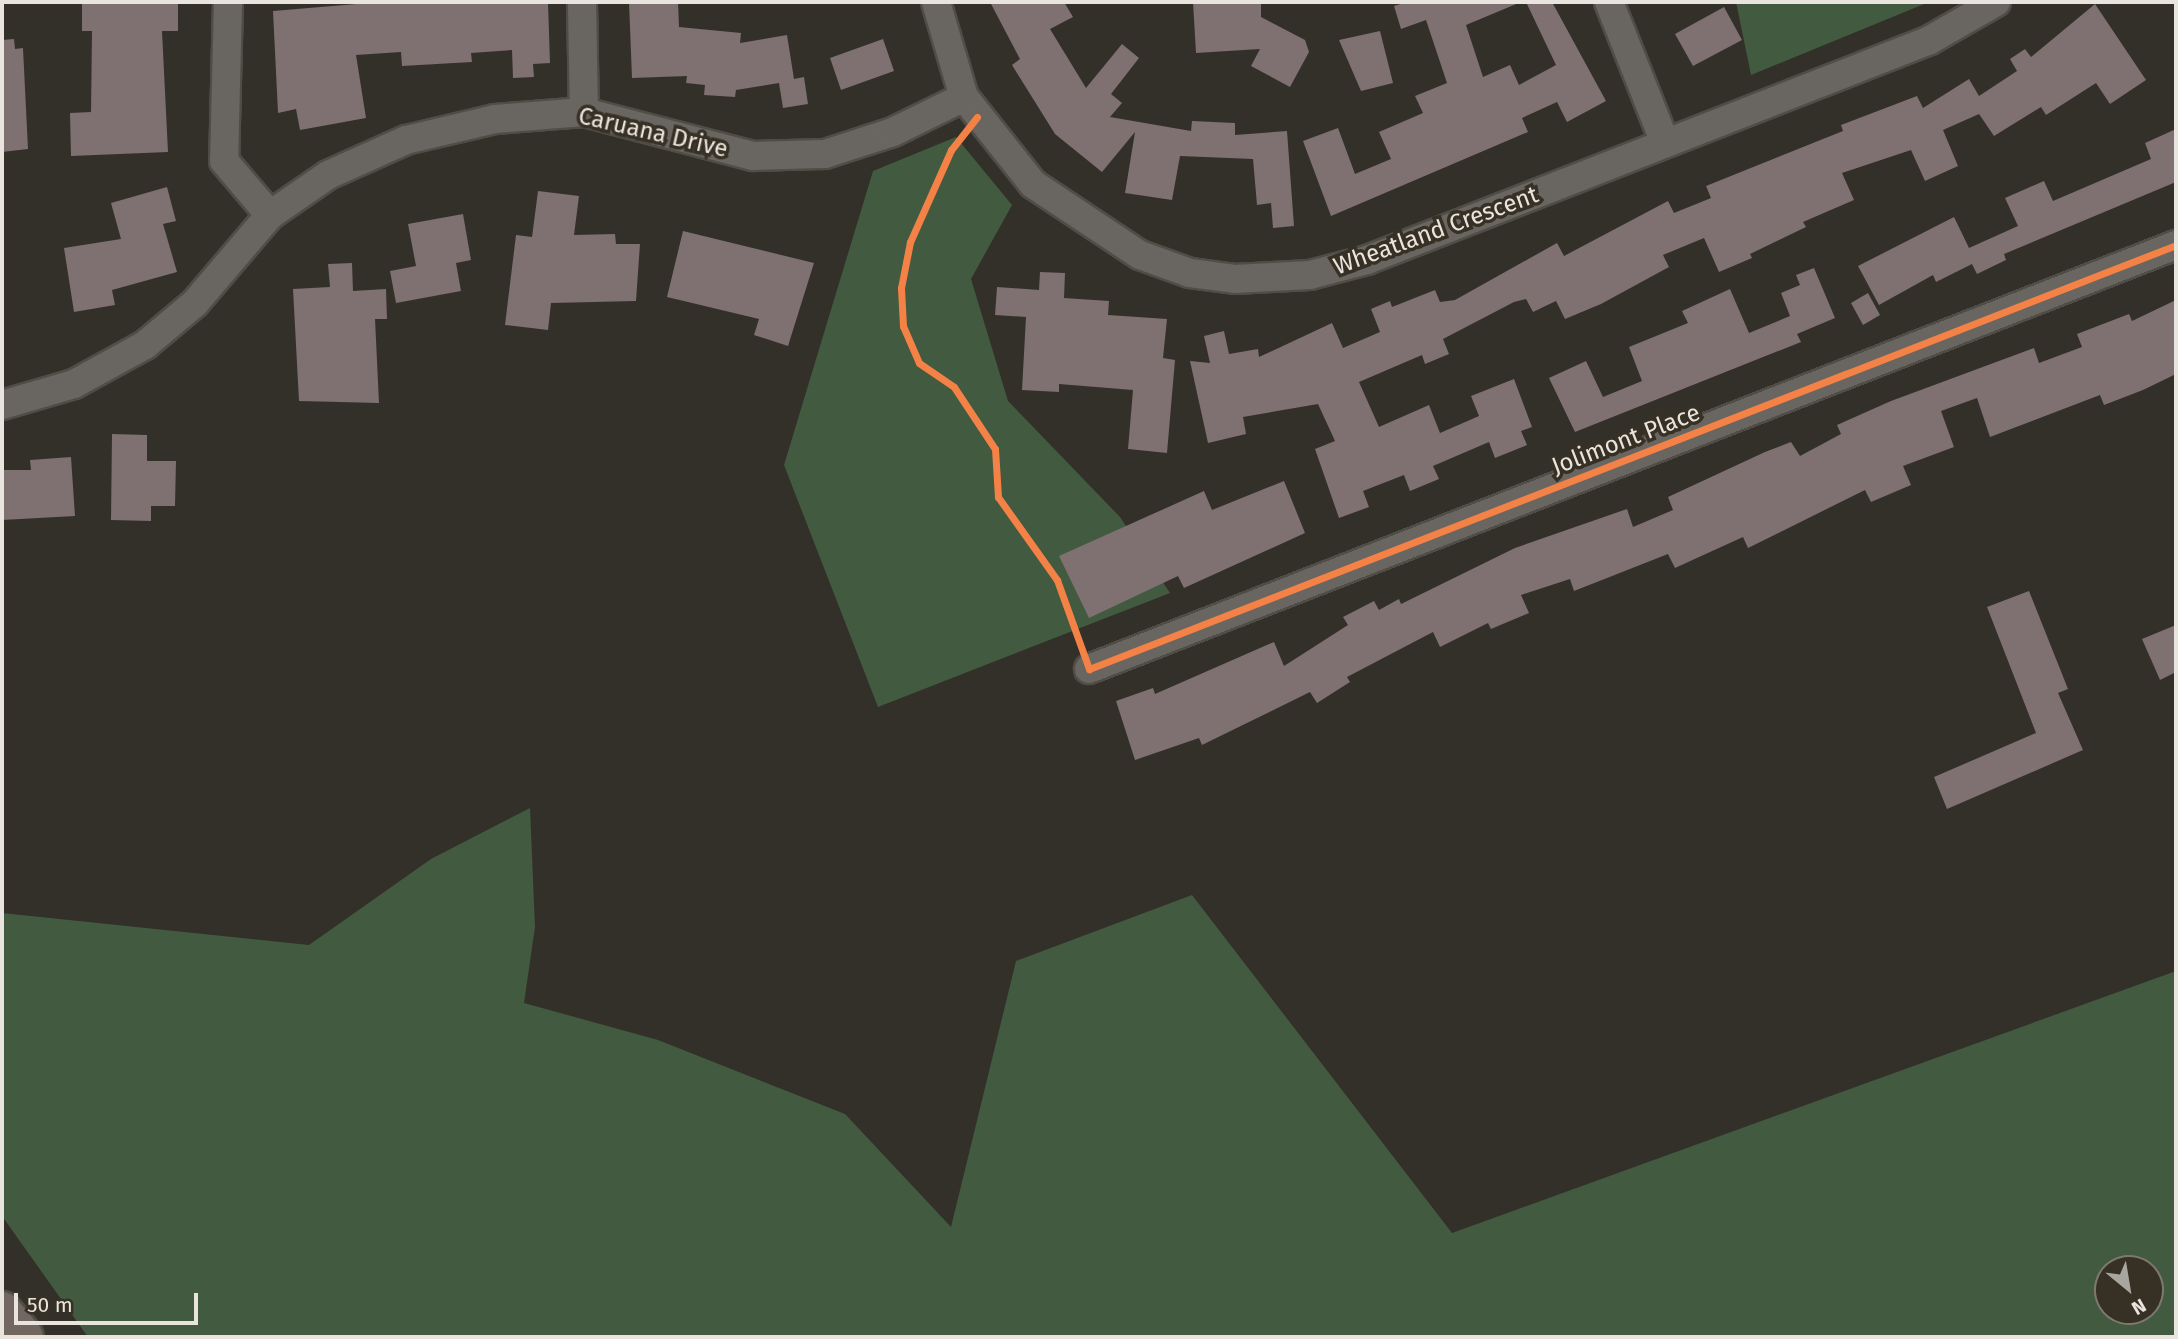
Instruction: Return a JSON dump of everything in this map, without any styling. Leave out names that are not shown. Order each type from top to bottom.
[{"type":"highway","points":[[2,1311],[24,1337]]},
{"type":"street","points":[[228,2],[224,161],[270,215]]},
{"type":"street","points":[[582,2],[583,112]]},
{"type":"street","name":"Wheatland Crescent","points":[[936,2],[964,97],[1013,164],[1051,201],[1140,255],[1216,278],[1335,271],[1930,40],[1996,2]]},
{"type":"street","points":[[1609,2],[1665,143]]},
{"type":"street","name":"Caruana Drive","points":[[2,405],[74,384],[145,345],[195,303],[270,215],[328,175],[406,139],[495,119],[583,112],[753,156],[825,155],[893,132],[964,97]]},
{"type":"street","name":"Jolimont Place","points":[[1089,669],[2176,245]]},
{"type":"green space","points":[[1736,2],[1929,2],[1751,75]]},
{"type":"green space","points":[[956,137],[1012,205],[971,279],[1008,401],[1120,517],[1170,593],[878,707],[784,465],[873,171]]},
{"type":"green space","points":[[530,808],[535,927],[524,1003],[658,1040],[845,1114],[951,1227],[1016,961],[1192,895],[1452,1233],[2176,971],[2176,1337],[88,1337],[2,1216],[2,913],[309,945],[431,859]]},
{"type":"building","points":[[82,2],[178,2],[178,31],[162,31],[168,152],[71,156],[70,113],[91,112],[92,31],[82,31]]},
{"type":"building","points":[[380,2],[548,2],[550,63],[533,64],[534,77],[513,78],[512,50],[471,53],[472,62],[402,66],[401,52],[356,55],[366,118],[300,130],[296,109],[278,113],[273,11]]},
{"type":"building","points":[[629,2],[678,2],[679,27],[741,33],[740,43],[787,35],[794,79],[804,77],[808,104],[783,108],[779,83],[736,90],[735,97],[704,95],[705,85],[686,83],[687,76],[632,78]]},
{"type":"building","points":[[990,2],[1064,2],[1073,17],[1050,29],[1086,88],[1122,44],[1139,58],[1111,94],[1122,103],[1110,117],[1191,131],[1192,121],[1235,123],[1235,135],[1287,131],[1294,226],[1273,228],[1271,203],[1257,205],[1253,159],[1180,156],[1172,200],[1125,193],[1135,132],[1102,172],[1055,134],[1012,65],[1020,59]]},
{"type":"building","points":[[1193,2],[1261,2],[1261,17],[1305,40],[1309,52],[1290,87],[1251,66],[1260,49],[1196,53]]},
{"type":"building","points":[[1407,2],[1521,2],[1466,25],[1483,77],[1510,65],[1519,85],[1556,65],[1526,2],[1552,2],[1606,101],[1567,122],[1557,102],[1522,118],[1528,132],[1331,216],[1303,141],[1338,128],[1355,174],[1391,159],[1379,132],[1423,113],[1415,96],[1447,83],[1426,20],[1401,29],[1394,6]]},
{"type":"building","points":[[2095,4],[2146,80],[2110,104],[2096,83],[2046,115],[2041,107],[1994,136],[1979,114],[1943,130],[1958,166],[1925,181],[1911,150],[1842,173],[1854,200],[1803,222],[1806,227],[1750,254],[1752,258],[1719,272],[1704,238],[1663,255],[1669,267],[1601,304],[1565,319],[1556,301],[1533,312],[1526,299],[1514,302],[1443,339],[1449,354],[1425,364],[1422,355],[1359,382],[1379,427],[1429,405],[1440,433],[1479,416],[1471,396],[1514,379],[1532,427],[1521,431],[1527,445],[1495,458],[1489,442],[1433,466],[1439,479],[1410,491],[1404,475],[1363,491],[1369,507],[1339,518],[1315,449],[1335,441],[1318,404],[1243,417],[1246,434],[1208,443],[1190,361],[1210,363],[1204,336],[1224,331],[1229,354],[1258,349],[1259,357],[1332,323],[1343,348],[1380,332],[1371,309],[1390,301],[1392,307],[1435,290],[1440,302],[1455,300],[1557,243],[1564,256],[1668,201],[1674,213],[1711,198],[1706,186],[1843,131],[1841,125],[1917,96],[1923,108],[1969,79],[1979,96],[2017,71],[2010,59],[2025,49],[2031,57]]},
{"type":"building","points":[[1724,7],[1742,40],[1693,66],[1675,34]]},
{"type":"building","points":[[1380,31],[1393,83],[1361,91],[1339,40]]},
{"type":"building","points":[[14,39],[15,49],[23,48],[28,149],[2,152],[2,40]]},
{"type":"building","points":[[883,39],[894,71],[841,90],[830,58]]},
{"type":"building","points":[[2176,129],[2176,182],[2004,254],[2006,260],[1977,274],[1972,264],[1936,282],[1933,275],[1879,305],[1858,266],[1954,217],[1969,248],[2018,226],[2005,198],[2044,181],[2053,201],[2151,159],[2145,143]]},
{"type":"building","points":[[167,187],[176,221],[163,224],[177,272],[112,290],[115,305],[74,312],[64,248],[121,239],[111,203]]},
{"type":"building","points":[[538,191],[579,196],[574,235],[615,234],[616,244],[640,244],[636,301],[551,303],[548,330],[505,325],[516,235],[532,237]]},
{"type":"building","points":[[463,214],[471,260],[456,263],[461,291],[396,303],[390,271],[416,266],[408,224]]},
{"type":"building","points":[[683,231],[814,263],[788,346],[754,335],[759,319],[667,297]]},
{"type":"building","points":[[352,263],[353,291],[386,289],[387,319],[375,319],[379,403],[299,401],[293,289],[330,287],[328,264]]},
{"type":"building","points":[[1814,268],[1835,318],[1797,334],[1801,342],[1575,432],[1549,378],[1586,361],[1603,397],[1642,381],[1629,347],[1688,323],[1682,311],[1730,289],[1749,333],[1790,316],[1781,293],[1800,285],[1796,275]]},
{"type":"building","points":[[1040,272],[1065,273],[1064,298],[1109,301],[1108,315],[1167,319],[1163,358],[1175,360],[1167,453],[1128,449],[1133,390],[1059,384],[1059,392],[1022,390],[1026,317],[995,315],[997,287],[1039,290]]},
{"type":"building","points":[[1868,293],[1880,315],[1863,325],[1851,303]]},
{"type":"building","points":[[2176,300],[2176,374],[2143,390],[2104,405],[2100,395],[1990,437],[1977,398],[1941,411],[1954,447],[1903,466],[1911,485],[1871,502],[1865,490],[1748,548],[1743,537],[1675,568],[1668,554],[1574,591],[1570,579],[1521,595],[1529,613],[1491,629],[1488,623],[1440,647],[1433,632],[1347,677],[1350,682],[1317,703],[1310,692],[1202,745],[1199,738],[1135,760],[1116,701],[1153,688],[1155,694],[1274,642],[1284,666],[1348,625],[1343,617],[1374,601],[1379,610],[1399,599],[1401,604],[1515,548],[1627,509],[1633,527],[1673,510],[1668,497],[1765,452],[1791,442],[1800,456],[1841,434],[1837,425],[1891,401],[2034,348],[2039,363],[2082,347],[2077,334],[2129,314],[2132,321]]},
{"type":"building","points":[[112,434],[147,435],[147,461],[176,461],[175,506],[151,506],[151,521],[111,520]]},
{"type":"building","points":[[71,457],[75,516],[2,520],[2,470],[31,470],[30,460]]},
{"type":"building","points":[[1284,481],[1305,533],[1184,588],[1178,576],[1089,618],[1059,556],[1204,491],[1212,510]]},
{"type":"building","points":[[2029,591],[2068,689],[2058,693],[2083,750],[1947,809],[1934,777],[2036,733],[1987,607]]},
{"type":"building","points":[[2176,625],[2176,672],[2160,680],[2142,639]]},
{"type":"cycle path","points":[[977,117],[951,150],[910,242],[901,288],[903,326],[919,363],[954,387],[995,449],[998,497],[1057,580],[1089,669],[2176,245]]}]
